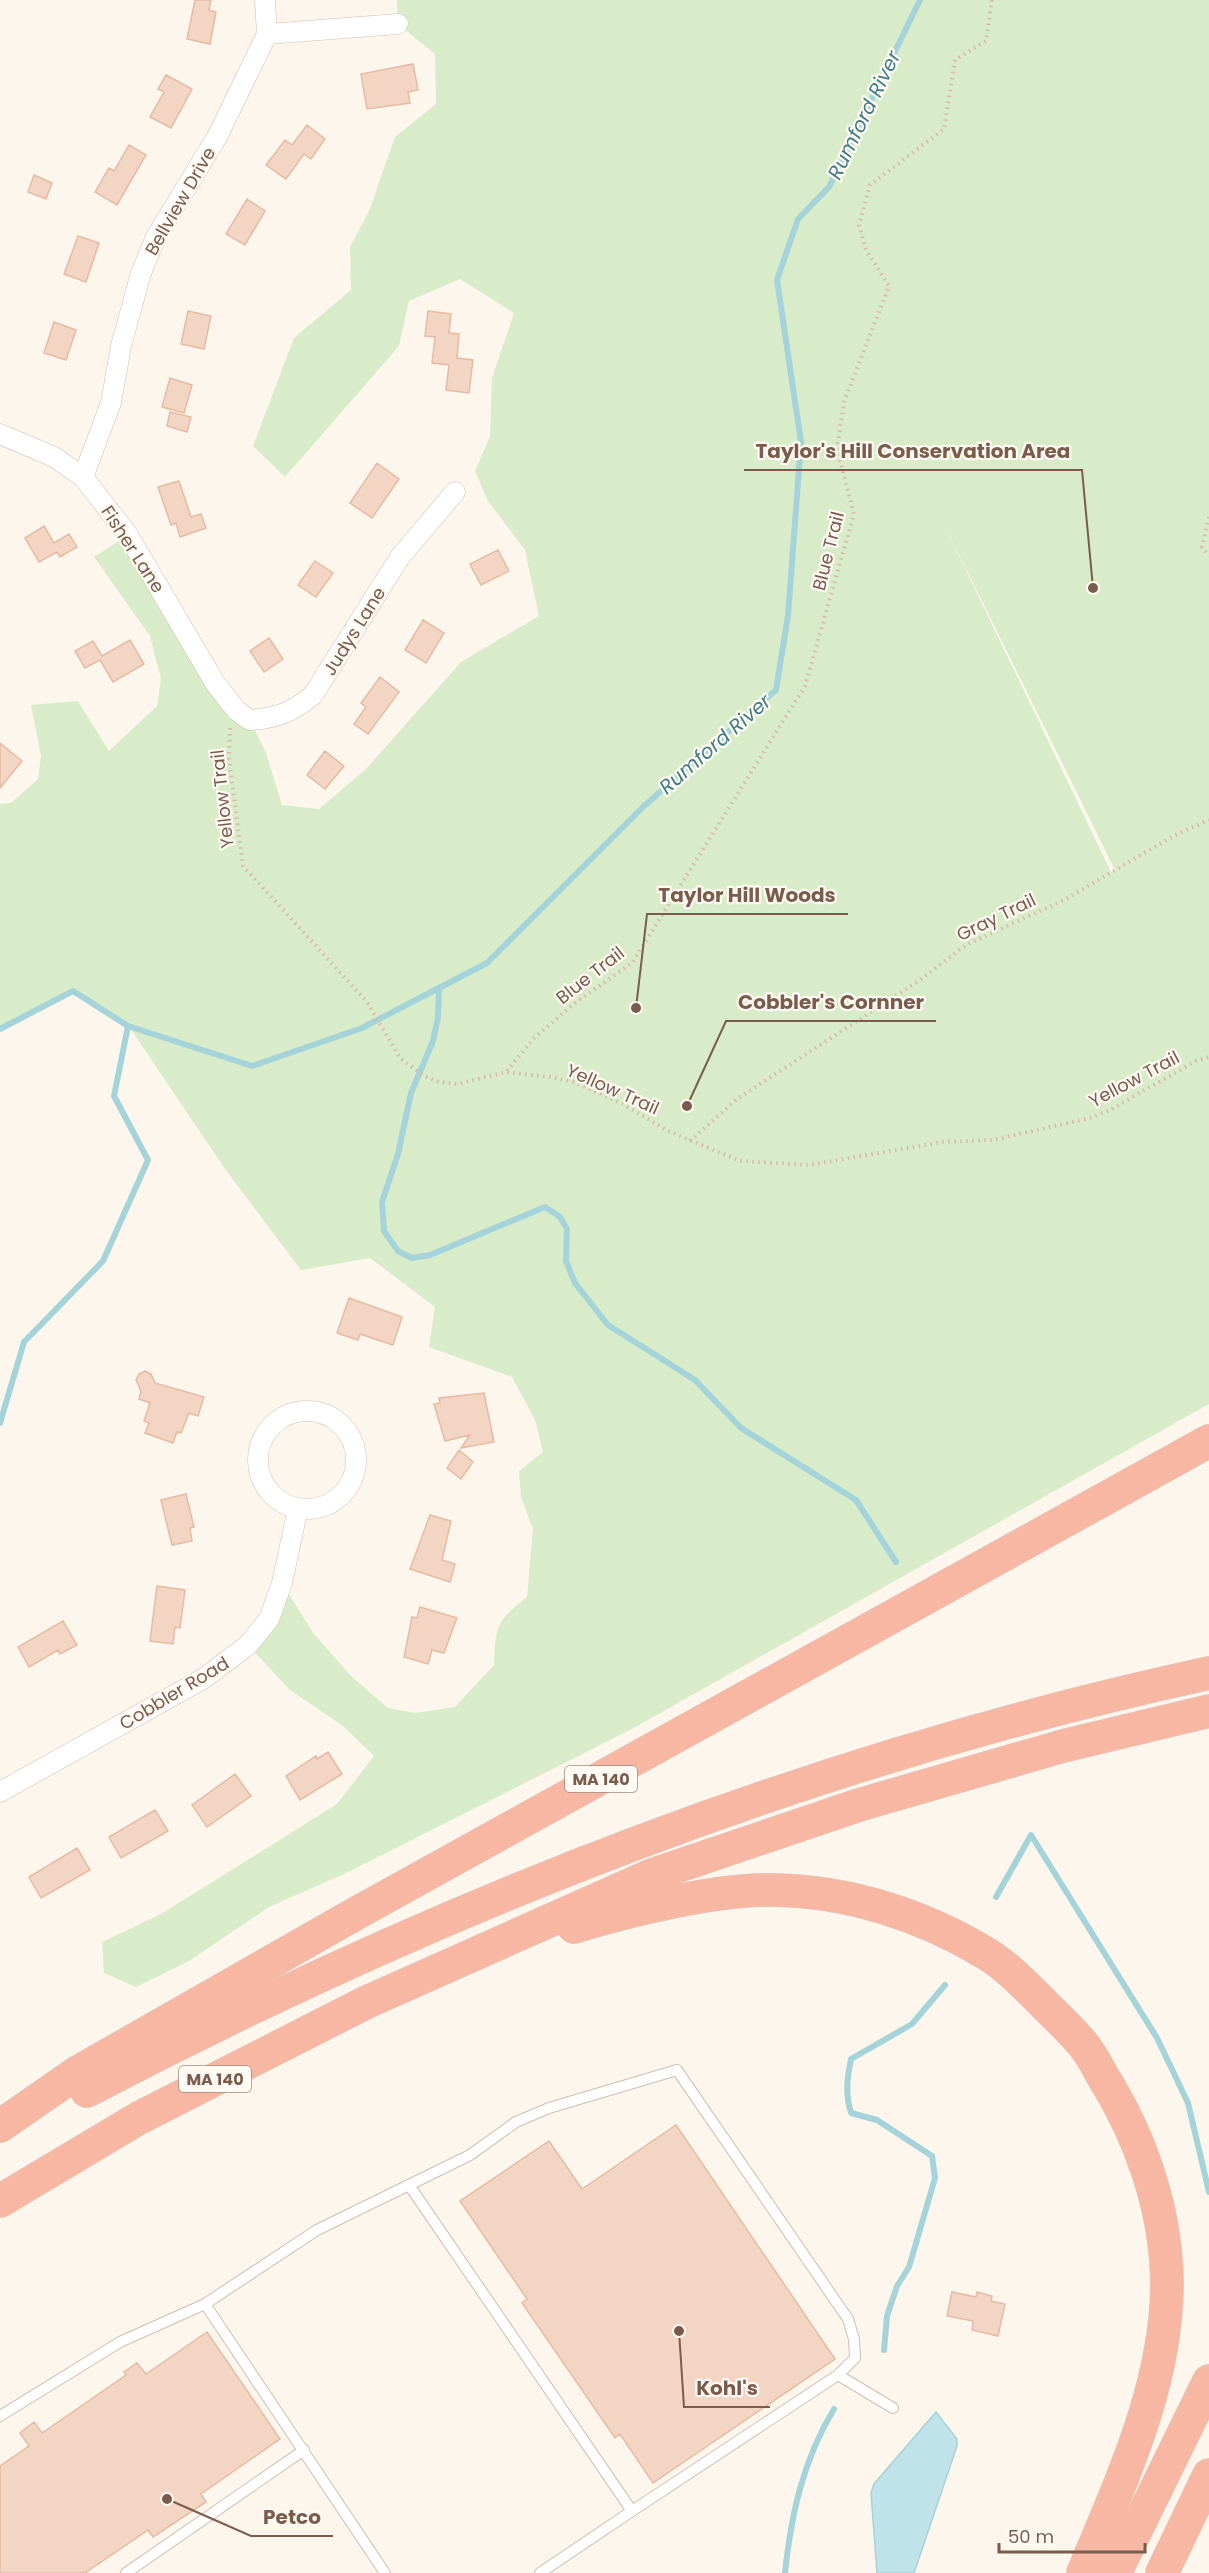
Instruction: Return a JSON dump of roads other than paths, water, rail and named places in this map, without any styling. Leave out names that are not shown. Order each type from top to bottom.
[{"type":"highway","name":"MA 140","points":[[0,2126],[78,2072],[355,1914],[1209,1441]]},
{"type":"highway","points":[[0,2137],[255,2006],[447,1918],[574,1865],[733,1807],[879,1758],[1029,1716],[1209,1673]]},
{"type":"highway","name":"MA 140","points":[[0,2201],[139,2118],[367,2002],[652,1875],[859,1805],[1063,1746],[1209,1710]]},
{"type":"highway","points":[[438,1970],[591,1922],[711,1895],[773,1890],[853,1899],[922,1920],[988,1955],[1032,1991],[1083,2044],[1115,2095],[1143,2153],[1161,2222],[1167,2283],[1161,2345],[1150,2398],[1124,2471],[1083,2573]]},
{"type":"highway","points":[[1115,2573],[1209,2381]]},
{"type":"highway","points":[[1162,2573],[1209,2475]]},
{"type":"street","name":"Bellview Drive","points":[[83,477],[111,404],[124,335],[141,273],[152,246],[217,137],[267,34],[265,0]]},
{"type":"street","points":[[267,34],[398,24]]},
{"type":"street","name":"Fisher Lane","points":[[0,434],[54,457],[83,477],[128,535],[215,683],[230,703]]},
{"type":"street","name":"Judys Lane","points":[[230,703],[250,720],[281,716],[296,709],[314,695],[400,557],[455,492]]},
{"type":"street","points":[[300,1411],[319,1412],[337,1421],[350,1436],[356,1455],[354,1475],[350,1485],[336,1500],[318,1508],[298,1508],[279,1501],[266,1486],[258,1468],[259,1449],[267,1431],[281,1418],[300,1411]]},
{"type":"street","name":"Cobbler Road","points":[[0,1792],[203,1679],[248,1645],[269,1619],[282,1583],[298,1508]]},
{"type":"lane","points":[[0,2416],[120,2342],[205,2304],[317,2230],[470,2155],[516,2122],[538,2113],[677,2070],[848,2319],[855,2339],[855,2358],[838,2375],[540,2573]]},
{"type":"lane","points":[[410,2185],[632,2511]]},
{"type":"lane","points":[[205,2304],[385,2573]]},
{"type":"lane","points":[[838,2375],[893,2408]]},
{"type":"lane","points":[[126,2573],[304,2450]]},
{"type":"water","points":[[936,2412],[957,2439],[957,2446],[914,2573],[877,2573],[871,2493],[874,2484]]},
{"type":"waterway","name":"Rumford River","points":[[0,1029],[73,991],[128,1026],[252,1066],[362,1028],[487,963],[644,806],[776,690],[788,616],[801,442],[777,280],[798,219],[829,187],[920,0]]},
{"type":"waterway","points":[[439,988],[438,1017],[433,1041],[411,1093],[398,1154],[382,1202],[384,1231],[398,1251],[412,1258],[430,1255],[545,1207],[560,1217],[567,1229],[566,1261],[575,1283],[608,1325],[695,1380],[741,1428],[856,1500],[896,1562]]},
{"type":"waterway","name":"Rumford River","points":[[0,1423],[24,1342],[103,1261],[148,1160],[114,1096],[128,1026]]},
{"type":"waterway","points":[[996,1897],[1031,1835],[1157,2038],[1188,2103],[1209,2192]]},
{"type":"waterway","points":[[884,2350],[887,2316],[897,2286],[909,2267],[935,2178],[932,2156],[877,2120],[851,2113],[847,2092],[851,2059],[912,2024],[945,1985]]},
{"type":"waterway","points":[[785,2573],[800,2488],[814,2448],[834,2409]]},
{"type":"place","name":"Taylor's Hill Conservation Area","points":[[1093,588]]},
{"type":"place","name":"Taylor Hill Woods","points":[[636,1008]]},
{"type":"place","name":"Cobbler's Cornner","points":[[687,1106]]},
{"type":"place","name":"Kohl's","points":[[679,2331]]},
{"type":"place","name":"Petco","points":[[167,2499]]}]
